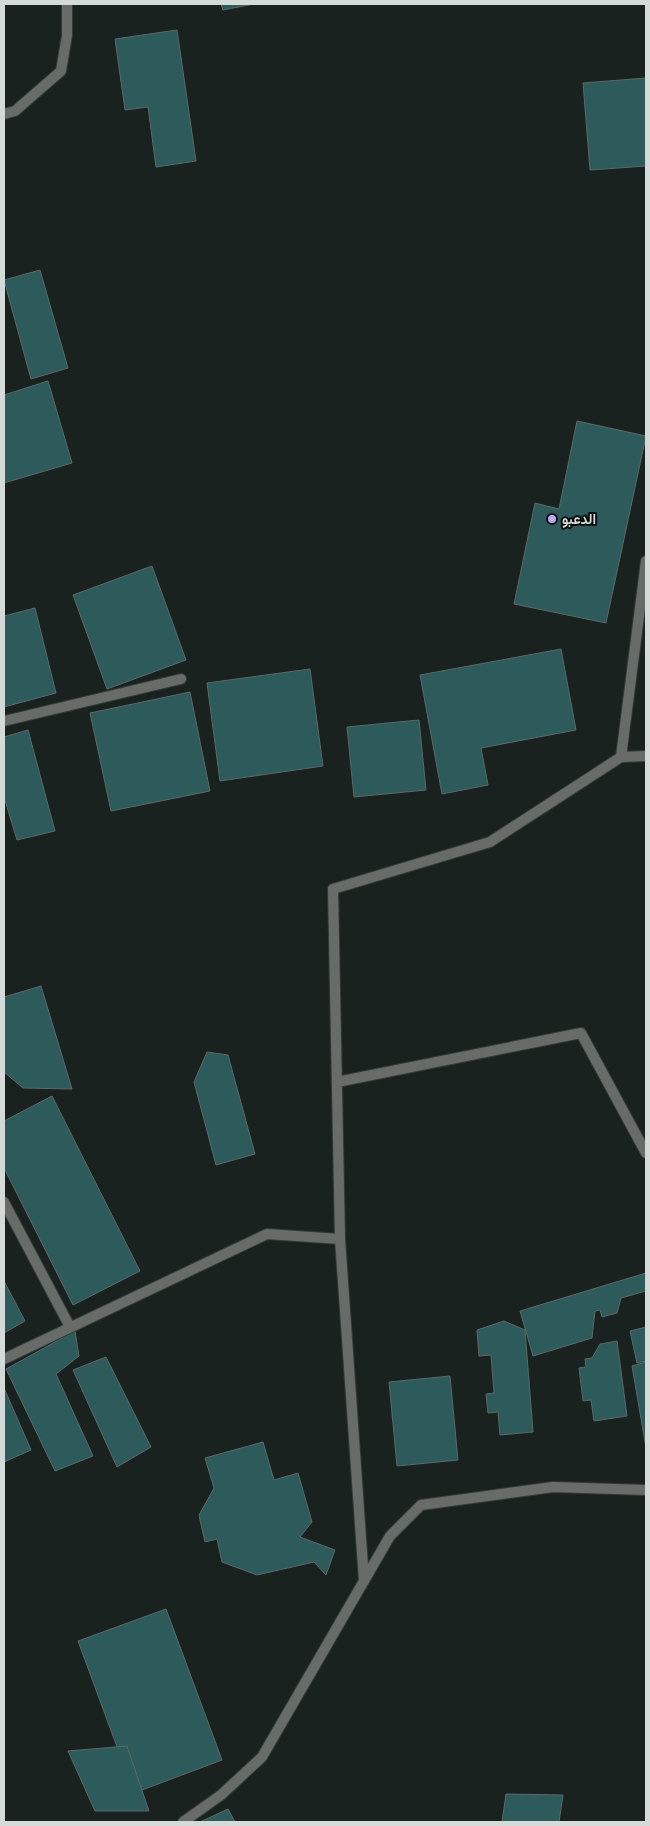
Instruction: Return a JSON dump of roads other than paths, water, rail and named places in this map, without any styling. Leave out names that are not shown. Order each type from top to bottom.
[{"type":"street","points":[[4,114],[15,111],[61,71],[67,35],[67,4]]},
{"type":"street","points":[[621,757],[646,561]]},
{"type":"street","points":[[4,721],[181,679]]},
{"type":"street","points":[[364,1581],[340,1239],[333,890],[490,842],[621,757],[646,756]]},
{"type":"street","points":[[337,1082],[581,1033],[646,1153]]},
{"type":"street","points":[[4,1202],[70,1327]]},
{"type":"street","points":[[4,1359],[267,1234],[340,1239]]},
{"type":"street","points":[[183,1822],[221,1795],[262,1757],[390,1536],[421,1505],[552,1486],[646,1490]]},
{"type":"place","name":"الدعبو","points":[[552,519]]}]
